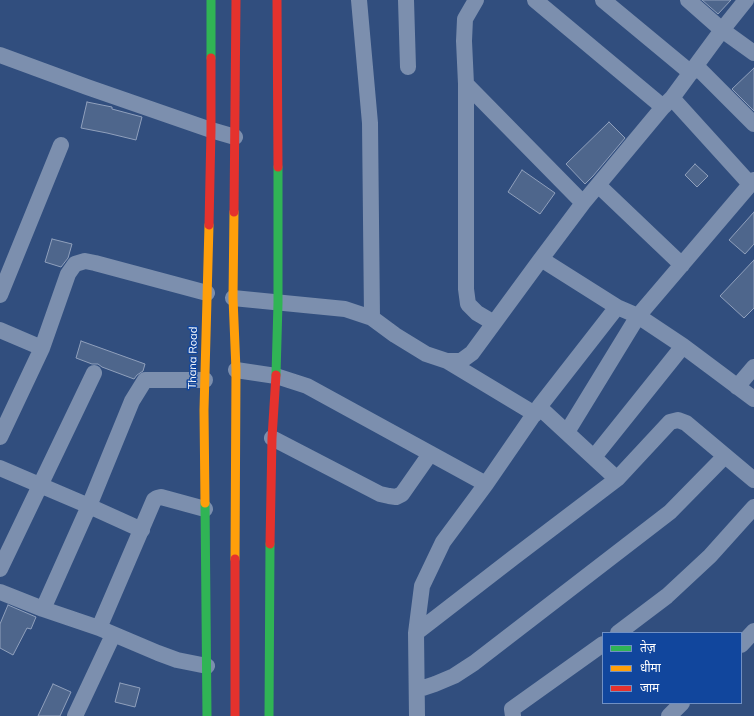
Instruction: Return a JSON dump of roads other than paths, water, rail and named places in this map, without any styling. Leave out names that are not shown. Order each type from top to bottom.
[{"type":"street","name":"Thana Road","points":[[207,716],[205,380],[211,0]]},
{"type":"street","points":[[236,0],[233,298],[236,370],[236,716]]},
{"type":"street","points":[[269,716],[272,438],[276,376],[278,303],[277,0]]},
{"type":"street","points":[[359,0],[370,123],[372,318]]},
{"type":"street","points":[[406,0],[408,67]]},
{"type":"street","points":[[535,0],[668,102],[752,182],[638,316],[567,432]]},
{"type":"street","points":[[603,0],[693,70],[754,124]]},
{"type":"street","points":[[688,0],[722,30],[754,53]]},
{"type":"street","points":[[233,298],[345,309],[372,318],[395,335],[426,354],[447,360],[461,361],[472,353],[583,203],[668,102],[746,0]]},
{"type":"street","points":[[474,1],[466,19],[464,41],[466,84],[466,289],[468,304],[477,313],[494,323]]},
{"type":"street","points":[[0,55],[94,90],[210,130],[235,137]]},
{"type":"street","points":[[466,84],[583,203]]},
{"type":"street","points":[[0,295],[61,145]]},
{"type":"street","points":[[598,185],[682,265]]},
{"type":"street","points":[[541,259],[617,307],[638,316],[683,346],[754,400]]},
{"type":"street","points":[[0,437],[42,348],[68,274],[75,264],[85,262],[95,263],[207,293]]},
{"type":"street","points":[[417,716],[416,633],[422,586],[443,542],[537,411],[617,307]]},
{"type":"street","points":[[0,330],[42,348]]},
{"type":"street","points":[[594,457],[683,346]]},
{"type":"street","points":[[447,360],[537,411],[567,432],[617,479]]},
{"type":"street","points":[[737,387],[754,367]]},
{"type":"street","points":[[236,370],[276,376],[306,386],[486,484]]},
{"type":"street","points":[[0,569],[94,373]]},
{"type":"street","points":[[43,609],[89,506],[132,401],[145,380],[205,380]]},
{"type":"street","points":[[416,633],[617,479],[670,422],[678,420],[686,422],[754,480]]},
{"type":"street","points":[[272,438],[380,494],[396,497],[402,494],[430,454]]},
{"type":"street","points":[[417,690],[454,676],[474,663],[670,512],[725,456]]},
{"type":"street","points":[[0,468],[142,530]]},
{"type":"street","points":[[99,628],[154,500],[161,497],[205,509]]},
{"type":"street","points":[[619,632],[667,596],[710,556],[754,508]]},
{"type":"street","points":[[0,592],[43,609],[99,628],[177,660],[207,666]]},
{"type":"street","points":[[742,644],[754,631]]},
{"type":"street","points":[[75,716],[113,635]]},
{"type":"street","points":[[513,716],[512,709],[602,645]]},
{"type":"street","points":[[669,716],[681,704]]}]
